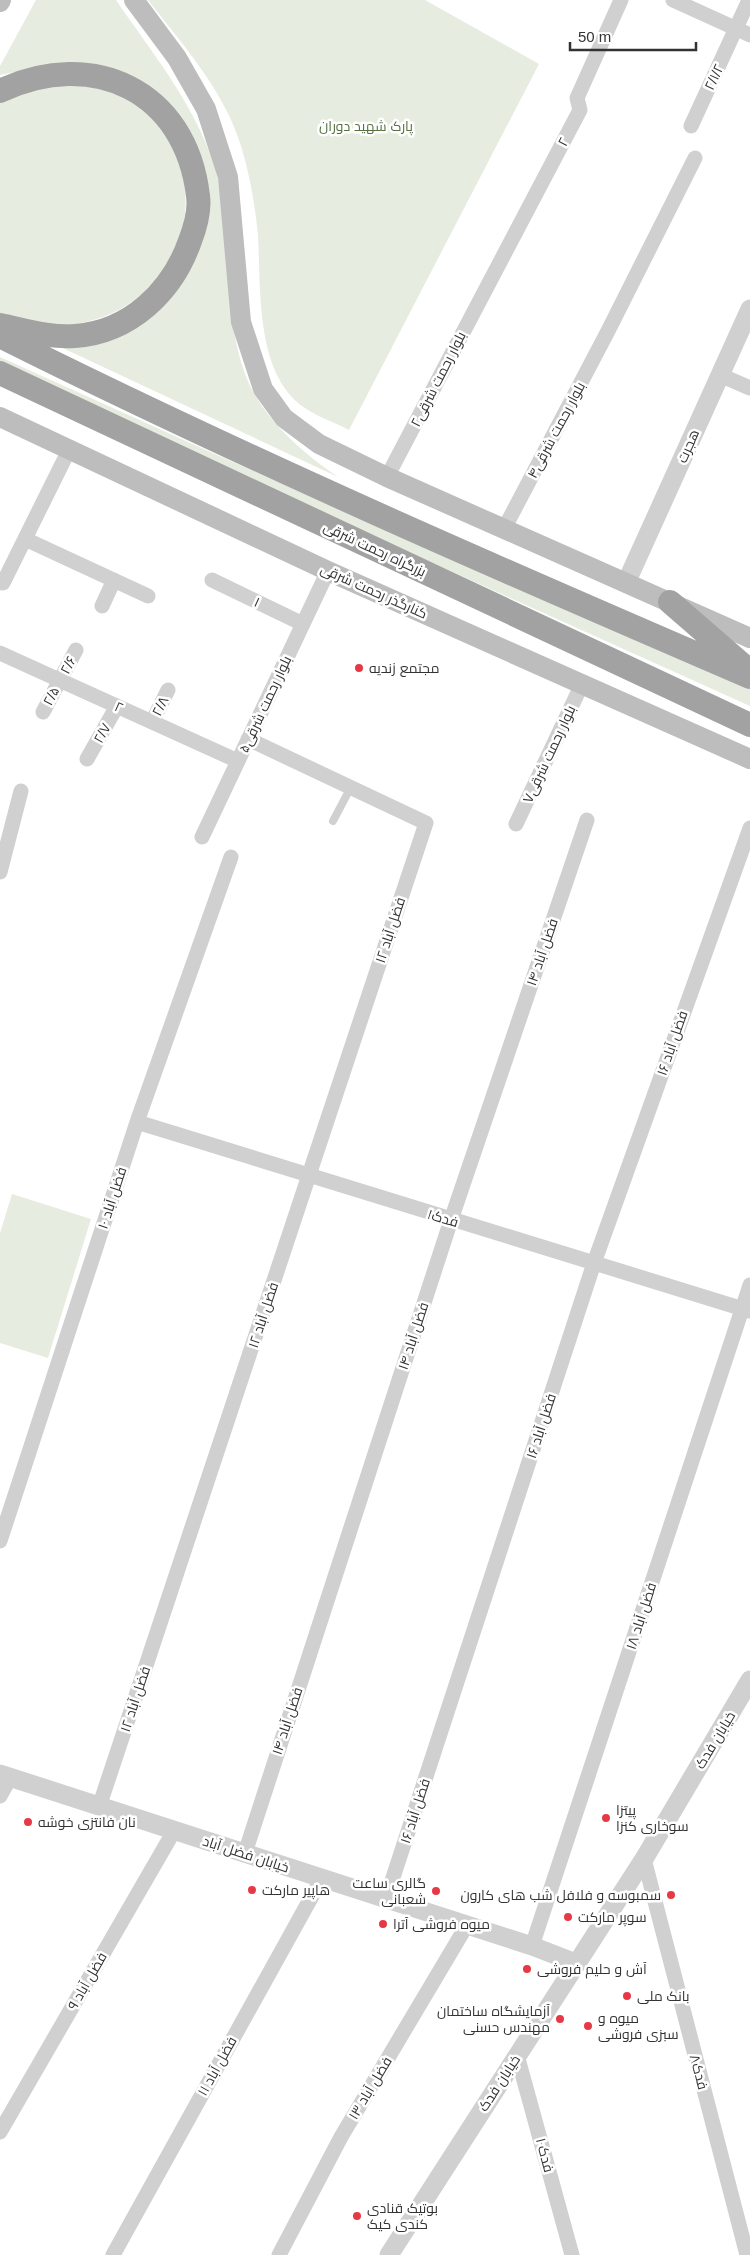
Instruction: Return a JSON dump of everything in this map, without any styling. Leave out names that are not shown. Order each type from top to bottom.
[{"type":"highway","points":[[0,91],[47,75],[76,74],[110,78],[145,96],[164,115],[178,136],[193,167],[198,198],[194,229],[172,280],[153,301],[129,319],[104,330],[75,336],[47,335],[0,325]]},
{"type":"highway","points":[[0,336],[130,401],[303,482],[750,677]]},
{"type":"highway","name":"بزرگراه رحمت شرقی","points":[[0,373],[750,725]]},
{"type":"highway","points":[[670,602],[750,671]]},
{"type":"main road","points":[[134,0],[177,58],[206,109],[228,177],[241,322],[263,389],[284,418],[319,444],[387,477],[750,638]]},
{"type":"main road","name":"کنارگذر رحمت شرقی","points":[[0,417],[328,571],[750,759]]},
{"type":"street","name":"۲","points":[[489,280],[580,110],[577,98],[621,0]]},
{"type":"street","points":[[672,0],[750,35]]},
{"type":"street","name":"۲/۱/۲","points":[[691,126],[749,0]]},
{"type":"street","name":"بلوار رحمت شرقی۴","points":[[504,529],[608,331],[695,158]]},
{"type":"street","name":"بلوار رحمت شرقی۲","points":[[387,477],[489,280]]},
{"type":"street","name":"هجرت","points":[[626,583],[750,309]]},
{"type":"street","points":[[720,375],[750,388]]},
{"type":"street","points":[[3,583],[69,450]]},
{"type":"street","points":[[24,539],[148,596]]},
{"type":"street","name":"۵بلوار رحمت شرقی","points":[[202,837],[328,571]]},
{"type":"street","points":[[102,606],[114,580]]},
{"type":"street","name":"۱","points":[[212,580],[303,624]]},
{"type":"street","name":"۲/۶","points":[[60,680],[76,650]]},
{"type":"street","name":"۲","points":[[0,653],[238,761]]},
{"type":"street","name":"۲/۵","points":[[43,712],[60,680]]},
{"type":"street","name":"بلوار رحمت شرقی۷","points":[[516,824],[582,684]]},
{"type":"street","name":"۲/۸","points":[[152,722],[168,690]]},
{"type":"street","name":"۲/۷","points":[[87,759],[117,706]]},
{"type":"street","points":[[248,739],[351,788]]},
{"type":"street","name":"فضل آباد ۱۲","points":[[99,1806],[426,823],[351,788]]},
{"type":"street","points":[[0,872],[21,791]]},
{"type":"street","name":"فضل آباد ۱۴","points":[[244,1853],[451,1220],[588,820]]},
{"type":"street","name":"فضل آباد ۱۶","points":[[386,1899],[594,1263],[750,828]]},
{"type":"street","name":"فضل آباد ۱۰","points":[[0,1541],[137,1122],[231,857]]},
{"type":"street","name":"فدک۱","points":[[137,1122],[746,1310]]},
{"type":"street","name":"فضل آباد ۱۸","points":[[532,1946],[746,1310],[750,1285]]},
{"type":"street","name":"خیابان فدک","points":[[389,2255],[644,1860],[750,1680]]},
{"type":"street","points":[[0,1796],[5,1776]]},
{"type":"street","name":"خیابان فضل آباد","points":[[5,1776],[532,1946],[576,1963]]},
{"type":"street","name":"فضل آباد ۹","points":[[0,2132],[174,1831]]},
{"type":"street","name":"فدک۸","points":[[644,1860],[747,2255]]},
{"type":"street","name":"فضل آباد ۱۱","points":[[113,2255],[322,1878]]},
{"type":"street","name":"فضل آباد ۱۳","points":[[279,2255],[341,2137],[467,1925]]},
{"type":"street","name":"فدک۱۰","points":[[517,2055],[572,2255]]},
{"type":"lane","points":[[333,821],[351,788]]},
{"type":"green space","points":[[36,0],[116,0],[171,79],[206,142],[217,174],[222,202],[232,319],[240,359],[246,377],[263,407],[282,430],[314,460],[338,477],[54,344],[180,285],[198,254],[205,218],[173,110],[40,67],[0,75],[0,66]]},
{"type":"green space","name":"پارک شهید دوران","points":[[148,0],[425,0],[539,64],[349,430],[307,410],[287,391],[276,372],[268,350],[264,327],[254,201],[250,179],[234,125],[201,69]]},
{"type":"green space","points":[[75,84],[110,92],[126,98],[151,116],[172,147],[183,177],[186,206],[181,234],[170,261],[153,284],[131,303],[104,316],[74,324],[55,325],[0,314],[0,103],[22,91]]},
{"type":"green space","points":[[0,357],[217,455],[750,689],[750,706],[191,454],[0,365]]},
{"type":"green space","points":[[12,1194],[91,1219],[48,1358],[0,1343],[0,1233]]},
{"type":"place","name":"مجتمع زندیه","points":[[359,668]]},
{"type":"place","name":"پيتزا سوخارى كنزا","points":[[606,1818]]},
{"type":"place","name":"نان فانتزی خوشه","points":[[28,1822]]},
{"type":"place","name":"هاپیر مارکت","points":[[252,1890]]},
{"type":"place","name":"گالری ساعت شعبانی","points":[[436,1891]]},
{"type":"place","name":"سمبوسه و فلافل شب های کارون","points":[[671,1895]]},
{"type":"place","name":"سوپر مارکت","points":[[568,1917]]},
{"type":"place","name":"میوه فروشی آترا","points":[[383,1924]]},
{"type":"place","name":"آش و حلیم فروشی","points":[[527,1969]]},
{"type":"place","name":"بانک ملی","points":[[627,1996]]},
{"type":"place","name":"آزمایشگاه ساختمان مهندس حسنی","points":[[560,2019]]},
{"type":"place","name":"میوه و سبزی فروشی","points":[[588,2026]]},
{"type":"place","name":"بوتیک قنادی کندی کیک","points":[[357,2216]]}]
